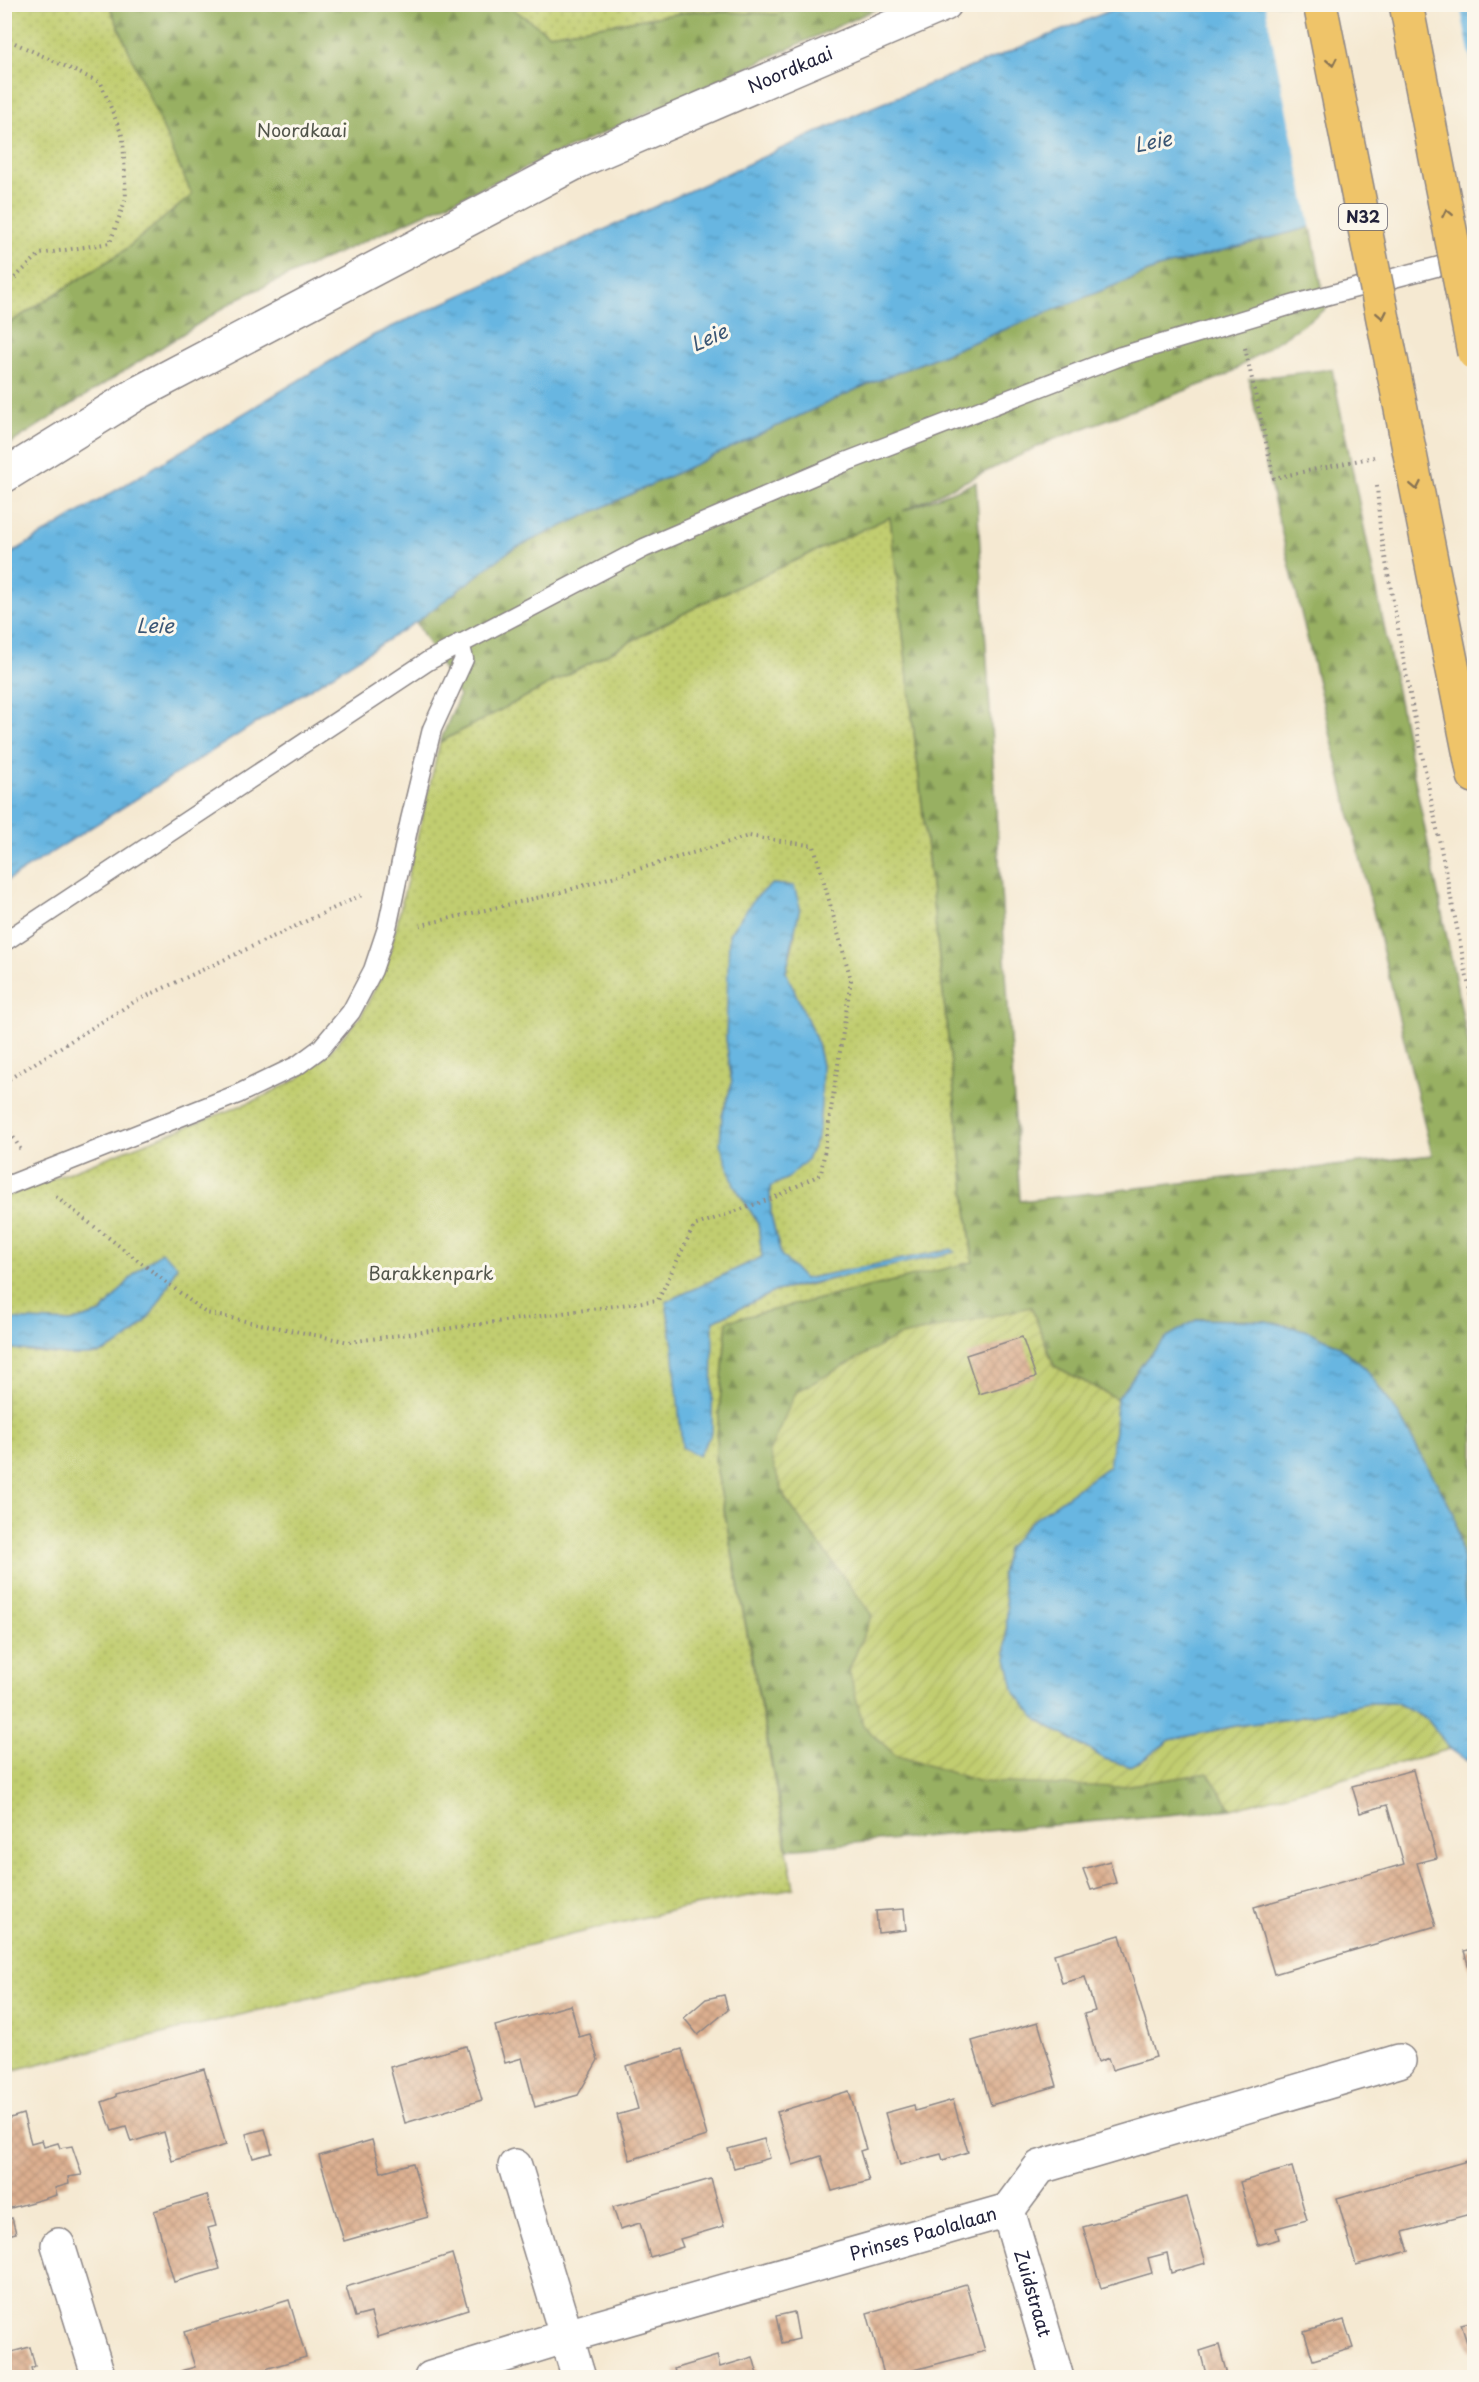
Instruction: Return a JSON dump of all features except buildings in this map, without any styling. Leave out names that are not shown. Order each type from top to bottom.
[{"type":"highway","name":"N32","points":[[1320,4],[1474,776]]},
{"type":"highway","points":[[1406,4],[1474,353]]},
{"type":"street","name":"Noordkaai","points":[[4,476],[138,393],[579,161],[945,4]]},
{"type":"street","name":"Prinses Paolalaan","points":[[431,2378],[567,2336],[1008,2210],[1040,2167],[1399,2061]]},
{"type":"street","points":[[515,2166],[579,2378]]},
{"type":"street","name":"Zuidstraat","points":[[1008,2210],[1057,2378]]},
{"type":"street","points":[[58,2245],[99,2378]]},
{"type":"lane","points":[[4,942],[418,668],[460,643],[644,549],[843,463],[1121,356],[1239,320],[1474,256]]},
{"type":"lane","points":[[4,1187],[238,1094],[298,1065],[321,1048],[351,1012],[373,970],[387,928],[432,729],[464,659],[460,643]]},
{"type":"path","points":[[4,39],[101,82],[123,138],[126,198],[110,243],[40,254],[4,288]]},
{"type":"path","points":[[1239,320],[1274,478],[1374,457],[1375,467]]},
{"type":"path","points":[[1376,477],[1380,529],[1474,1012]]},
{"type":"path","points":[[49,1192],[206,1313],[349,1342],[658,1300],[694,1226],[773,1198],[821,1174],[851,980],[814,846],[749,836],[562,892],[413,927]]},
{"type":"path","points":[[4,1082],[134,1002],[398,878]]},
{"type":"green space","points":[[5,5],[109,5],[193,195],[121,253],[5,326]]},
{"type":"green space","name":"Noordkaai","points":[[109,5],[507,5],[549,34],[694,11],[777,14],[802,5],[885,5],[239,298],[5,447],[5,326],[121,253],[192,195]]},
{"type":"green space","points":[[507,5],[802,5],[777,14],[694,11],[549,34]]},
{"type":"green space","points":[[1311,227],[1326,309],[1227,375],[1052,440],[903,511],[976,482],[1020,1201],[1432,1155],[1270,484],[1249,379],[1332,369],[1474,1072],[1474,1622],[1465,1599],[1463,1561],[1454,1514],[1397,1412],[1365,1368],[1336,1344],[1304,1330],[1266,1321],[1198,1319],[1167,1337],[1146,1359],[1117,1399],[1054,1366],[1031,1307],[785,1498],[872,1615],[849,1670],[1116,1787],[1208,1773],[1232,1809],[788,1849],[715,1461],[727,1321],[973,1262],[890,517],[711,599],[440,742],[459,696],[416,622],[510,550],[859,388],[1158,268]]},
{"type":"green space","name":"Barakkenpark","points":[[890,517],[973,1263],[727,1321],[715,1461],[794,1888],[678,1909],[5,2072],[5,1348],[74,1355],[97,1354],[114,1347],[136,1332],[153,1312],[177,1265],[136,1272],[101,1313],[71,1322],[5,1319],[5,1197],[258,1099],[299,1078],[322,1060],[361,1016],[387,965],[440,742],[711,599]],"holes":[[[772,884],[793,886],[795,936],[786,972],[816,1039],[822,1065],[788,1178],[770,1187],[771,1216],[781,1255],[804,1279],[952,1249],[776,1291],[713,1321],[673,1346],[666,1302],[762,1257],[758,1223],[734,1185],[722,1116],[732,1083],[726,1039],[755,898]]]},
{"type":"green space","points":[[1031,1307],[1054,1366],[1117,1399],[1115,1431],[1109,1466],[1029,1523],[1001,1575],[1007,1608],[1006,1654],[1038,1720],[1105,1759],[1129,1766],[1142,1761],[1170,1740],[1235,1726],[1297,1718],[1367,1703],[1397,1703],[1428,1720],[1450,1749],[1232,1809],[1208,1773],[1116,1787],[981,1782],[895,1755],[863,1725],[849,1670],[872,1615],[785,1498],[769,1452],[796,1392],[897,1337]]},
{"type":"water","name":"Leie","points":[[1124,5],[1474,5],[1474,183],[1158,268],[859,388],[511,550],[416,622],[5,882],[5,557],[374,335],[868,109]]},
{"type":"water","points":[[772,884],[794,886],[800,907],[786,972],[816,1039],[822,1065],[818,1136],[807,1160],[788,1178],[770,1187],[771,1216],[781,1255],[804,1279],[952,1249],[955,1252],[776,1291],[713,1321],[712,1433],[698,1456],[682,1447],[673,1346],[666,1302],[762,1257],[758,1223],[734,1185],[720,1144],[722,1116],[732,1083],[726,1039],[729,934],[755,898]]},
{"type":"water","points":[[161,1252],[177,1265],[166,1289],[145,1322],[136,1332],[114,1347],[99,1354],[86,1355],[51,1354],[5,1348],[5,1319],[71,1322],[101,1313],[136,1272]]},
{"type":"water","points":[[1198,1319],[1266,1321],[1305,1330],[1336,1344],[1365,1368],[1397,1412],[1454,1514],[1463,1561],[1465,1599],[1474,1622],[1474,1759],[1466,1760],[1450,1749],[1428,1720],[1397,1703],[1367,1703],[1297,1718],[1235,1726],[1170,1740],[1141,1761],[1129,1766],[1105,1759],[1038,1720],[1015,1693],[1006,1654],[1007,1608],[1001,1575],[1007,1549],[1029,1523],[1109,1466],[1115,1431],[1117,1399],[1146,1359],[1167,1337]]},
{"type":"pier","points":[[1265,5],[1460,5],[1474,77],[1474,186],[1311,230]]}]
